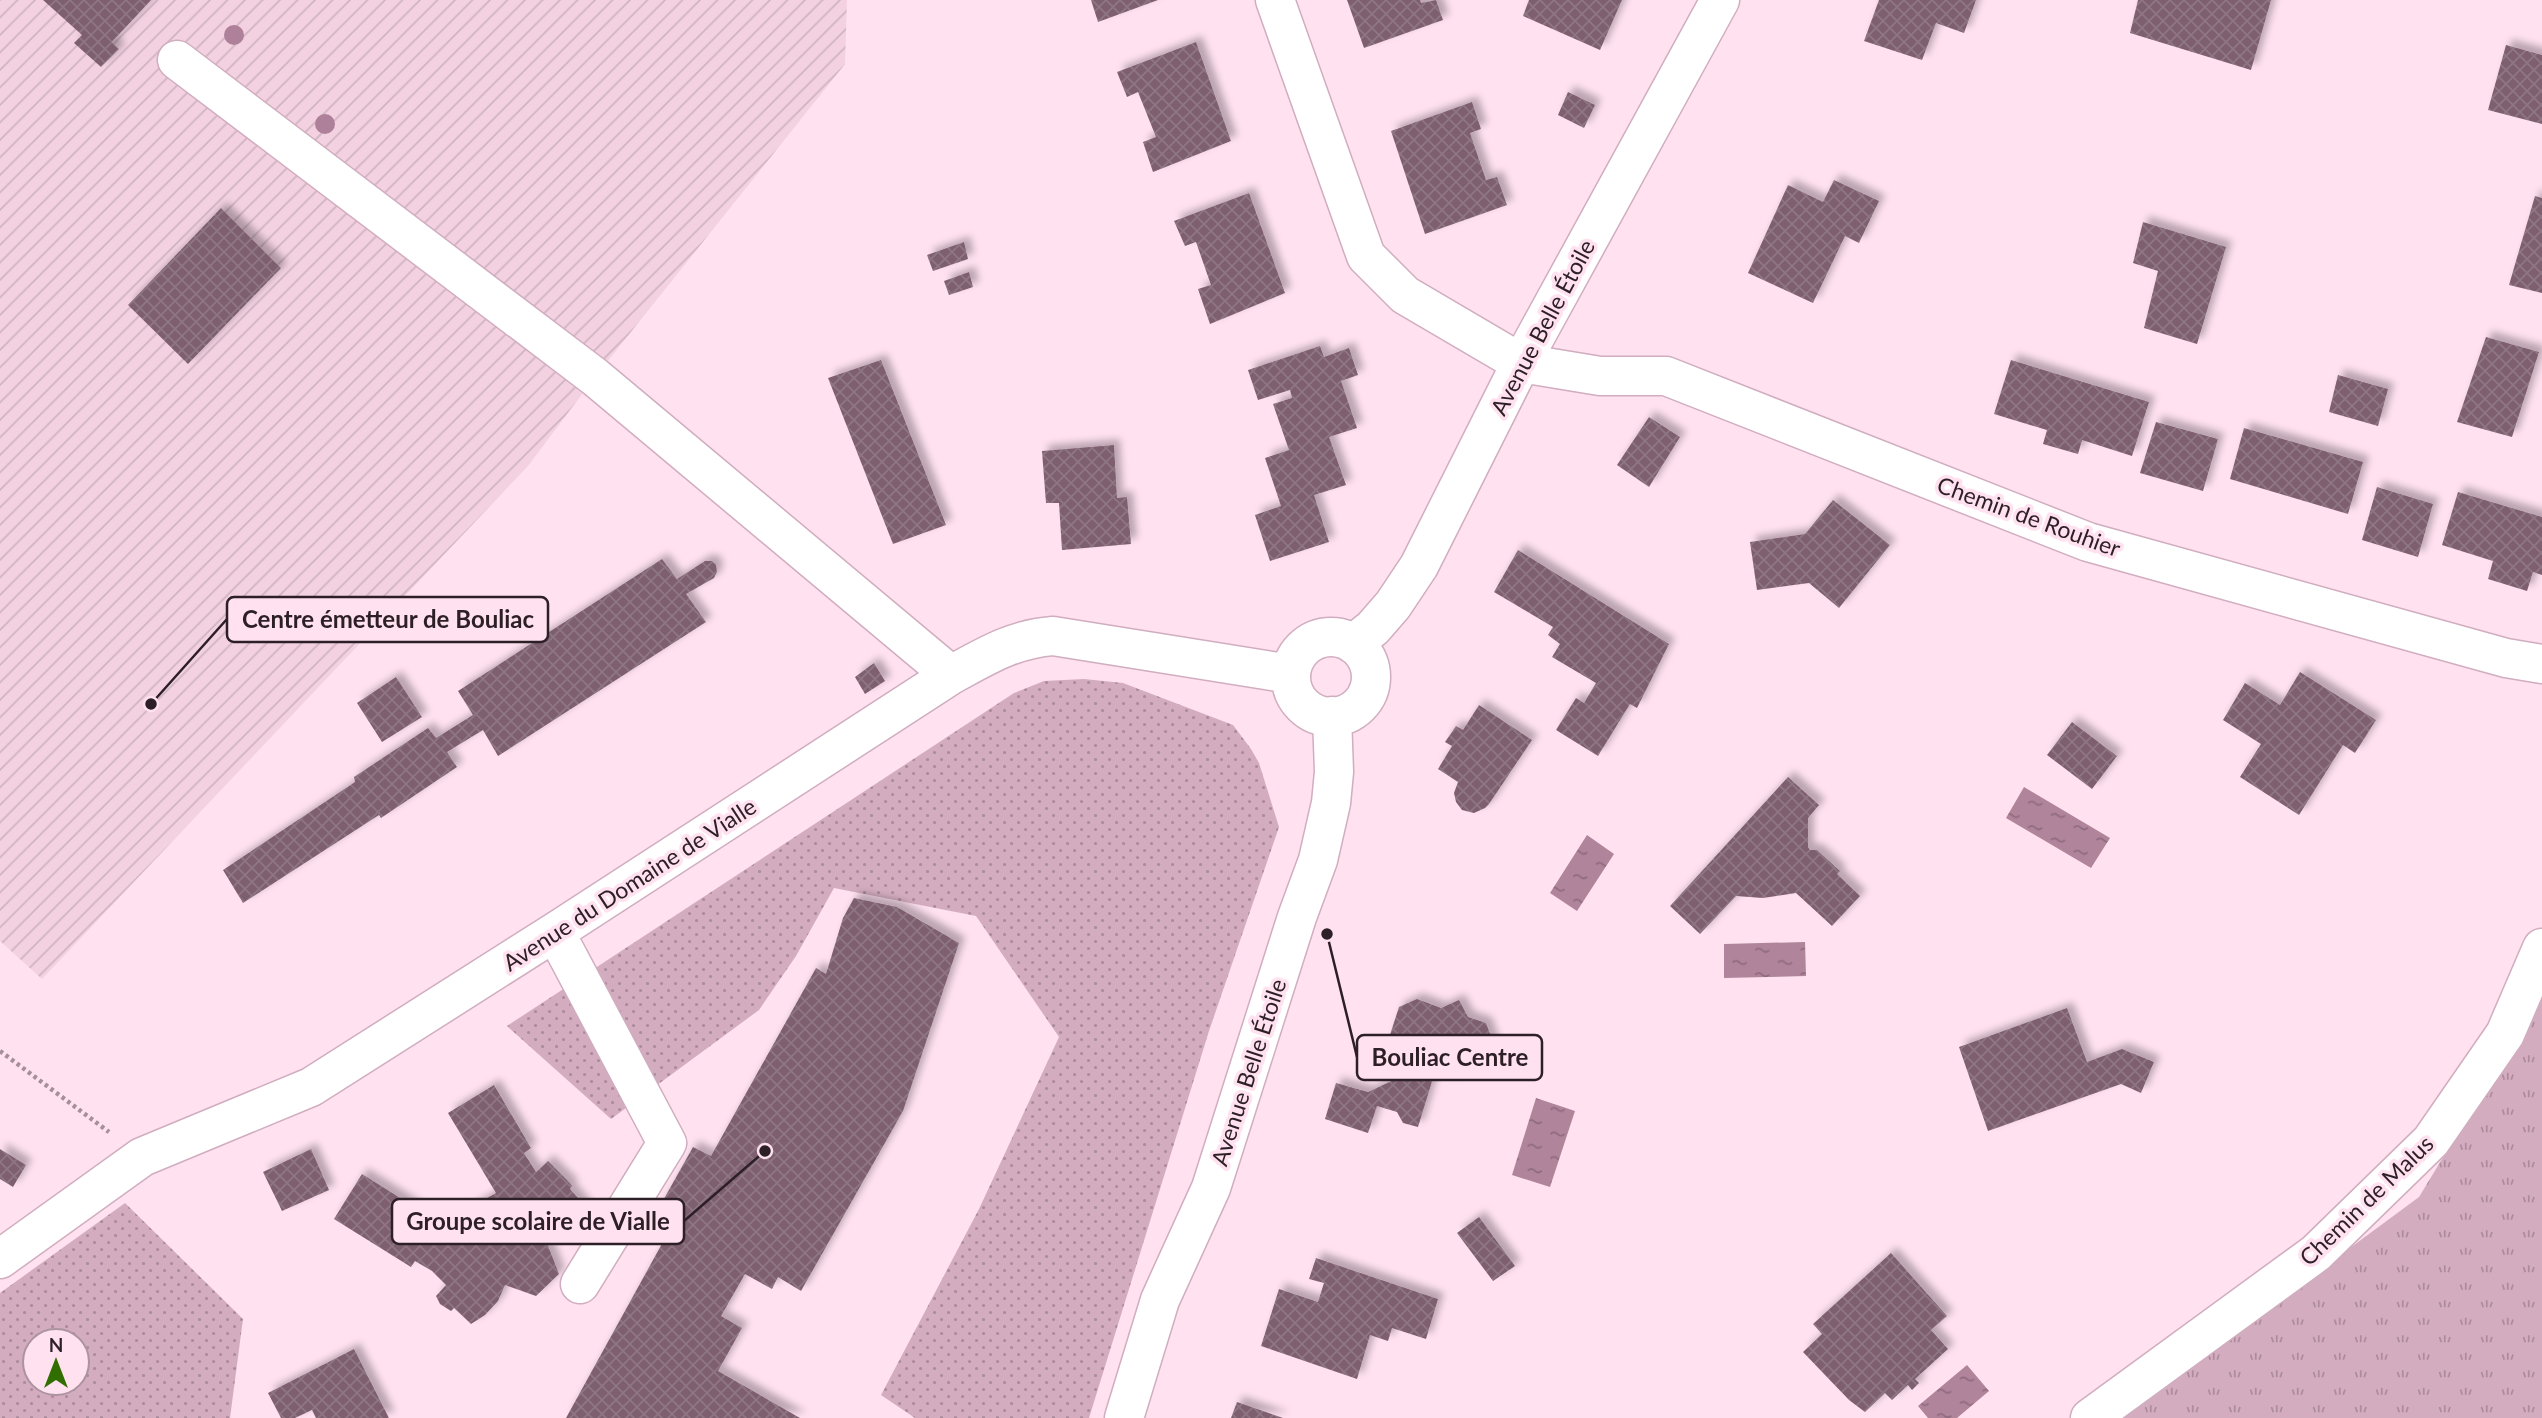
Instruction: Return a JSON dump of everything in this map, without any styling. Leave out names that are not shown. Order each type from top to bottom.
[{"type":"street","points":[[1275,0],[1366,256],[1405,295],[1521,363]]},
{"type":"street","name":"Avenue Belle Étoile","points":[[1353,644],[1373,628],[1393,606],[1419,566],[1521,363],[1720,0]]},
{"type":"street","points":[[177,60],[595,377],[951,674]]},
{"type":"street","name":"Chemin de Rouhier","points":[[1521,363],[1600,376],[1667,376],[2088,542],[2506,658],[2542,664]]},
{"type":"street","name":"Avenue du Domaine de Vialle","points":[[0,1259],[142,1157],[311,1087],[951,674],[1009,644],[1028,638],[1053,636],[1291,674]]},
{"type":"street","points":[[1319,639],[1343,639],[1353,644],[1363,653],[1368,663],[1371,675],[1369,688],[1356,708],[1345,714],[1332,716],[1311,711],[1295,695],[1291,674],[1300,652],[1319,639]]},
{"type":"street","name":"Avenue Belle Étoile","points":[[1124,1418],[1160,1300],[1211,1188],[1297,917],[1318,860],[1331,803],[1334,772],[1332,716]]},
{"type":"street","points":[[555,932],[667,1143],[580,1284]]},
{"type":"street","name":"Chemin de Malus","points":[[2090,1418],[2316,1253],[2431,1141],[2505,1034],[2542,948]]},
{"type":"path","points":[[0,1051],[142,1157]]},
{"type":"shaded area","points":[[0,0],[847,0],[845,64],[595,377],[528,466],[42,979],[0,941]]},
{"type":"green space","points":[[1084,679],[1123,683],[1233,725],[1259,763],[1279,827],[1209,1031],[1089,1418],[915,1418],[881,1395],[979,1209],[1059,1037],[976,916],[834,888],[796,956],[759,1010],[611,1119],[507,1026],[1014,693],[1044,681]]},
{"type":"green space","points":[[2542,994],[2542,1418],[2120,1418],[2419,1197]]},
{"type":"green space","points":[[125,1203],[243,1319],[230,1418],[0,1418],[0,1293]]},
{"type":"water","points":[[2024,787],[2110,838],[2091,868],[2006,818]]},
{"type":"water","points":[[1587,835],[1614,854],[1577,911],[1550,893]]},
{"type":"water","points":[[1805,942],[1806,976],[1724,978],[1724,944]]},
{"type":"water","points":[[1536,1098],[1575,1111],[1550,1187],[1512,1175]]},
{"type":"water","points":[[1967,1365],[1989,1391],[1957,1418],[1928,1418],[1918,1406]]},
{"type":"building","points":[[43,0],[151,0],[112,42],[119,49],[101,67],[74,43],[82,35]]},
{"type":"building","points":[[1091,0],[1158,0],[1098,22]]},
{"type":"building","points":[[1347,0],[1420,0],[1421,3],[1436,0],[1443,20],[1364,48]]},
{"type":"building","points":[[1529,0],[1622,0],[1600,50],[1523,16]]},
{"type":"building","points":[[1879,0],[1976,0],[1964,33],[1936,23],[1922,60],[1864,41]]},
{"type":"building","points":[[2138,0],[2271,0],[2251,70],[2130,33]]},
{"type":"building","points":[[1196,42],[1231,141],[1153,172],[1143,142],[1156,137],[1138,92],[1127,97],[1117,72]]},
{"type":"building","points":[[2506,45],[2542,55],[2542,124],[2488,110]]},
{"type":"building","points":[[1568,92],[1595,105],[1584,128],[1558,115]]},
{"type":"building","points":[[1472,102],[1481,129],[1470,133],[1486,180],[1497,177],[1507,205],[1425,234],[1391,131]]},
{"type":"building","points":[[1834,180],[1879,201],[1859,243],[1845,236],[1813,303],[1748,273],[1788,185],[1823,202]]},
{"type":"building","points":[[1249,193],[1285,293],[1210,324],[1198,289],[1211,285],[1196,242],[1185,246],[1174,221]]},
{"type":"building","points":[[2535,196],[2542,198],[2542,293],[2509,285]]},
{"type":"building","points":[[221,208],[281,268],[188,364],[128,305]]},
{"type":"building","points":[[2143,222],[2226,247],[2197,344],[2144,328],[2158,271],[2133,263]]},
{"type":"building","points":[[964,242],[968,259],[933,271],[927,255]]},
{"type":"building","points":[[969,272],[973,287],[949,295],[944,281]]},
{"type":"building","points":[[2486,337],[2539,352],[2512,437],[2457,422]]},
{"type":"building","points":[[1320,346],[1324,357],[1349,348],[1358,375],[1341,381],[1357,428],[1329,437],[1346,485],[1314,495],[1329,542],[1270,561],[1255,515],[1281,506],[1265,458],[1289,450],[1273,404],[1292,398],[1290,390],[1258,400],[1248,370]]},
{"type":"building","points":[[881,360],[946,525],[893,544],[828,378]]},
{"type":"building","points":[[2011,360],[2149,402],[2132,456],[2082,440],[2078,454],[2043,444],[2047,430],[1994,414]]},
{"type":"building","points":[[2338,375],[2388,389],[2378,426],[2329,412]]},
{"type":"building","points":[[1649,417],[1680,437],[1649,487],[1617,465]]},
{"type":"building","points":[[2156,422],[2218,439],[2203,491],[2140,473]]},
{"type":"building","points":[[2244,428],[2363,462],[2348,514],[2230,479]]},
{"type":"building","points":[[1114,445],[1117,498],[1127,497],[1131,544],[1062,550],[1059,503],[1046,503],[1042,451]]},
{"type":"building","points":[[2377,487],[2433,504],[2418,557],[2362,540]]},
{"type":"building","points":[[2458,492],[2542,517],[2542,575],[2533,572],[2527,591],[2488,579],[2493,561],[2442,545]]},
{"type":"building","points":[[1833,500],[1890,545],[1839,608],[1809,583],[1757,590],[1750,542],[1805,534]]},
{"type":"building","points":[[1518,550],[1669,644],[1637,708],[1630,704],[1598,756],[1556,730],[1576,698],[1584,703],[1596,683],[1552,657],[1560,644],[1548,635],[1553,627],[1494,592]]},
{"type":"building","points":[[662,559],[677,579],[705,561],[712,561],[716,565],[714,578],[686,594],[706,622],[498,756],[483,730],[447,752],[457,767],[381,818],[379,815],[243,903],[223,870],[355,782],[354,777],[428,728],[436,738],[473,715],[458,691]]},
{"type":"building","points":[[874,663],[885,681],[865,694],[855,677]]},
{"type":"building","points":[[2300,672],[2376,720],[2355,753],[2343,745],[2299,815],[2240,777],[2261,744],[2223,720],[2245,683],[2280,705]]},
{"type":"building","points":[[396,677],[422,717],[382,742],[357,703]]},
{"type":"building","points":[[1479,705],[1532,740],[1489,804],[1474,813],[1462,810],[1454,793],[1458,782],[1438,769],[1452,746],[1445,742],[1456,726],[1463,730]]},
{"type":"building","points":[[2072,722],[2117,756],[2092,789],[2047,755]]},
{"type":"building","points":[[1788,777],[1819,805],[1808,818],[1808,847],[1810,850],[1817,850],[1840,871],[1837,874],[1860,896],[1832,926],[1796,893],[1763,898],[1736,896],[1700,934],[1670,906]]},
{"type":"building","points":[[854,898],[897,907],[959,943],[903,1111],[801,1291],[778,1277],[772,1289],[745,1274],[721,1316],[742,1328],[718,1371],[800,1418],[566,1418],[669,1231],[651,1222],[693,1147],[711,1156],[816,968],[826,974],[843,918]]},
{"type":"building","points":[[1417,999],[1441,1008],[1459,1000],[1468,1017],[1486,1023],[1499,1058],[1453,1081],[1434,1075],[1418,1127],[1403,1123],[1397,1112],[1377,1106],[1368,1133],[1325,1119],[1336,1083],[1368,1092],[1398,1078],[1404,1061],[1389,1038],[1399,1007]]},
{"type":"building","points":[[2067,1008],[2087,1062],[2122,1049],[2154,1062],[2141,1093],[2121,1084],[1988,1131],[1959,1047]]},
{"type":"building","points":[[494,1085],[531,1148],[524,1153],[536,1172],[548,1161],[569,1182],[572,1186],[570,1189],[586,1207],[567,1230],[547,1243],[559,1274],[536,1296],[505,1285],[498,1301],[485,1315],[471,1324],[454,1308],[451,1311],[440,1304],[436,1296],[446,1285],[432,1271],[415,1261],[411,1267],[334,1219],[362,1174],[456,1233],[463,1216],[471,1207],[496,1193],[448,1113]]},
{"type":"building","points":[[0,1149],[26,1165],[13,1187],[0,1179]]},
{"type":"building","points":[[311,1149],[329,1190],[282,1211],[263,1172]]},
{"type":"building","points":[[1479,1217],[1515,1266],[1493,1281],[1457,1233]]},
{"type":"building","points":[[1891,1253],[1947,1316],[1931,1330],[1948,1349],[1915,1379],[1919,1383],[1912,1390],[1908,1385],[1892,1400],[1885,1393],[1865,1412],[1849,1400],[1803,1352],[1822,1334],[1813,1324]]},
{"type":"building","points":[[1316,1258],[1438,1299],[1426,1339],[1392,1328],[1388,1341],[1370,1335],[1357,1379],[1261,1346],[1279,1289],[1318,1302],[1324,1283],[1309,1279]]},
{"type":"building","points":[[354,1349],[389,1418],[316,1418],[312,1410],[295,1418],[281,1418],[268,1393]]},
{"type":"building","points":[[1237,1402],[1283,1418],[1231,1418]]},
{"type":"place","name":"Centre émetteur de Bouliac","points":[[151,704]]},
{"type":"place","name":"Bouliac Centre","points":[[1327,934]]},
{"type":"place","name":"Groupe scolaire de Vialle","points":[[765,1151]]}]
